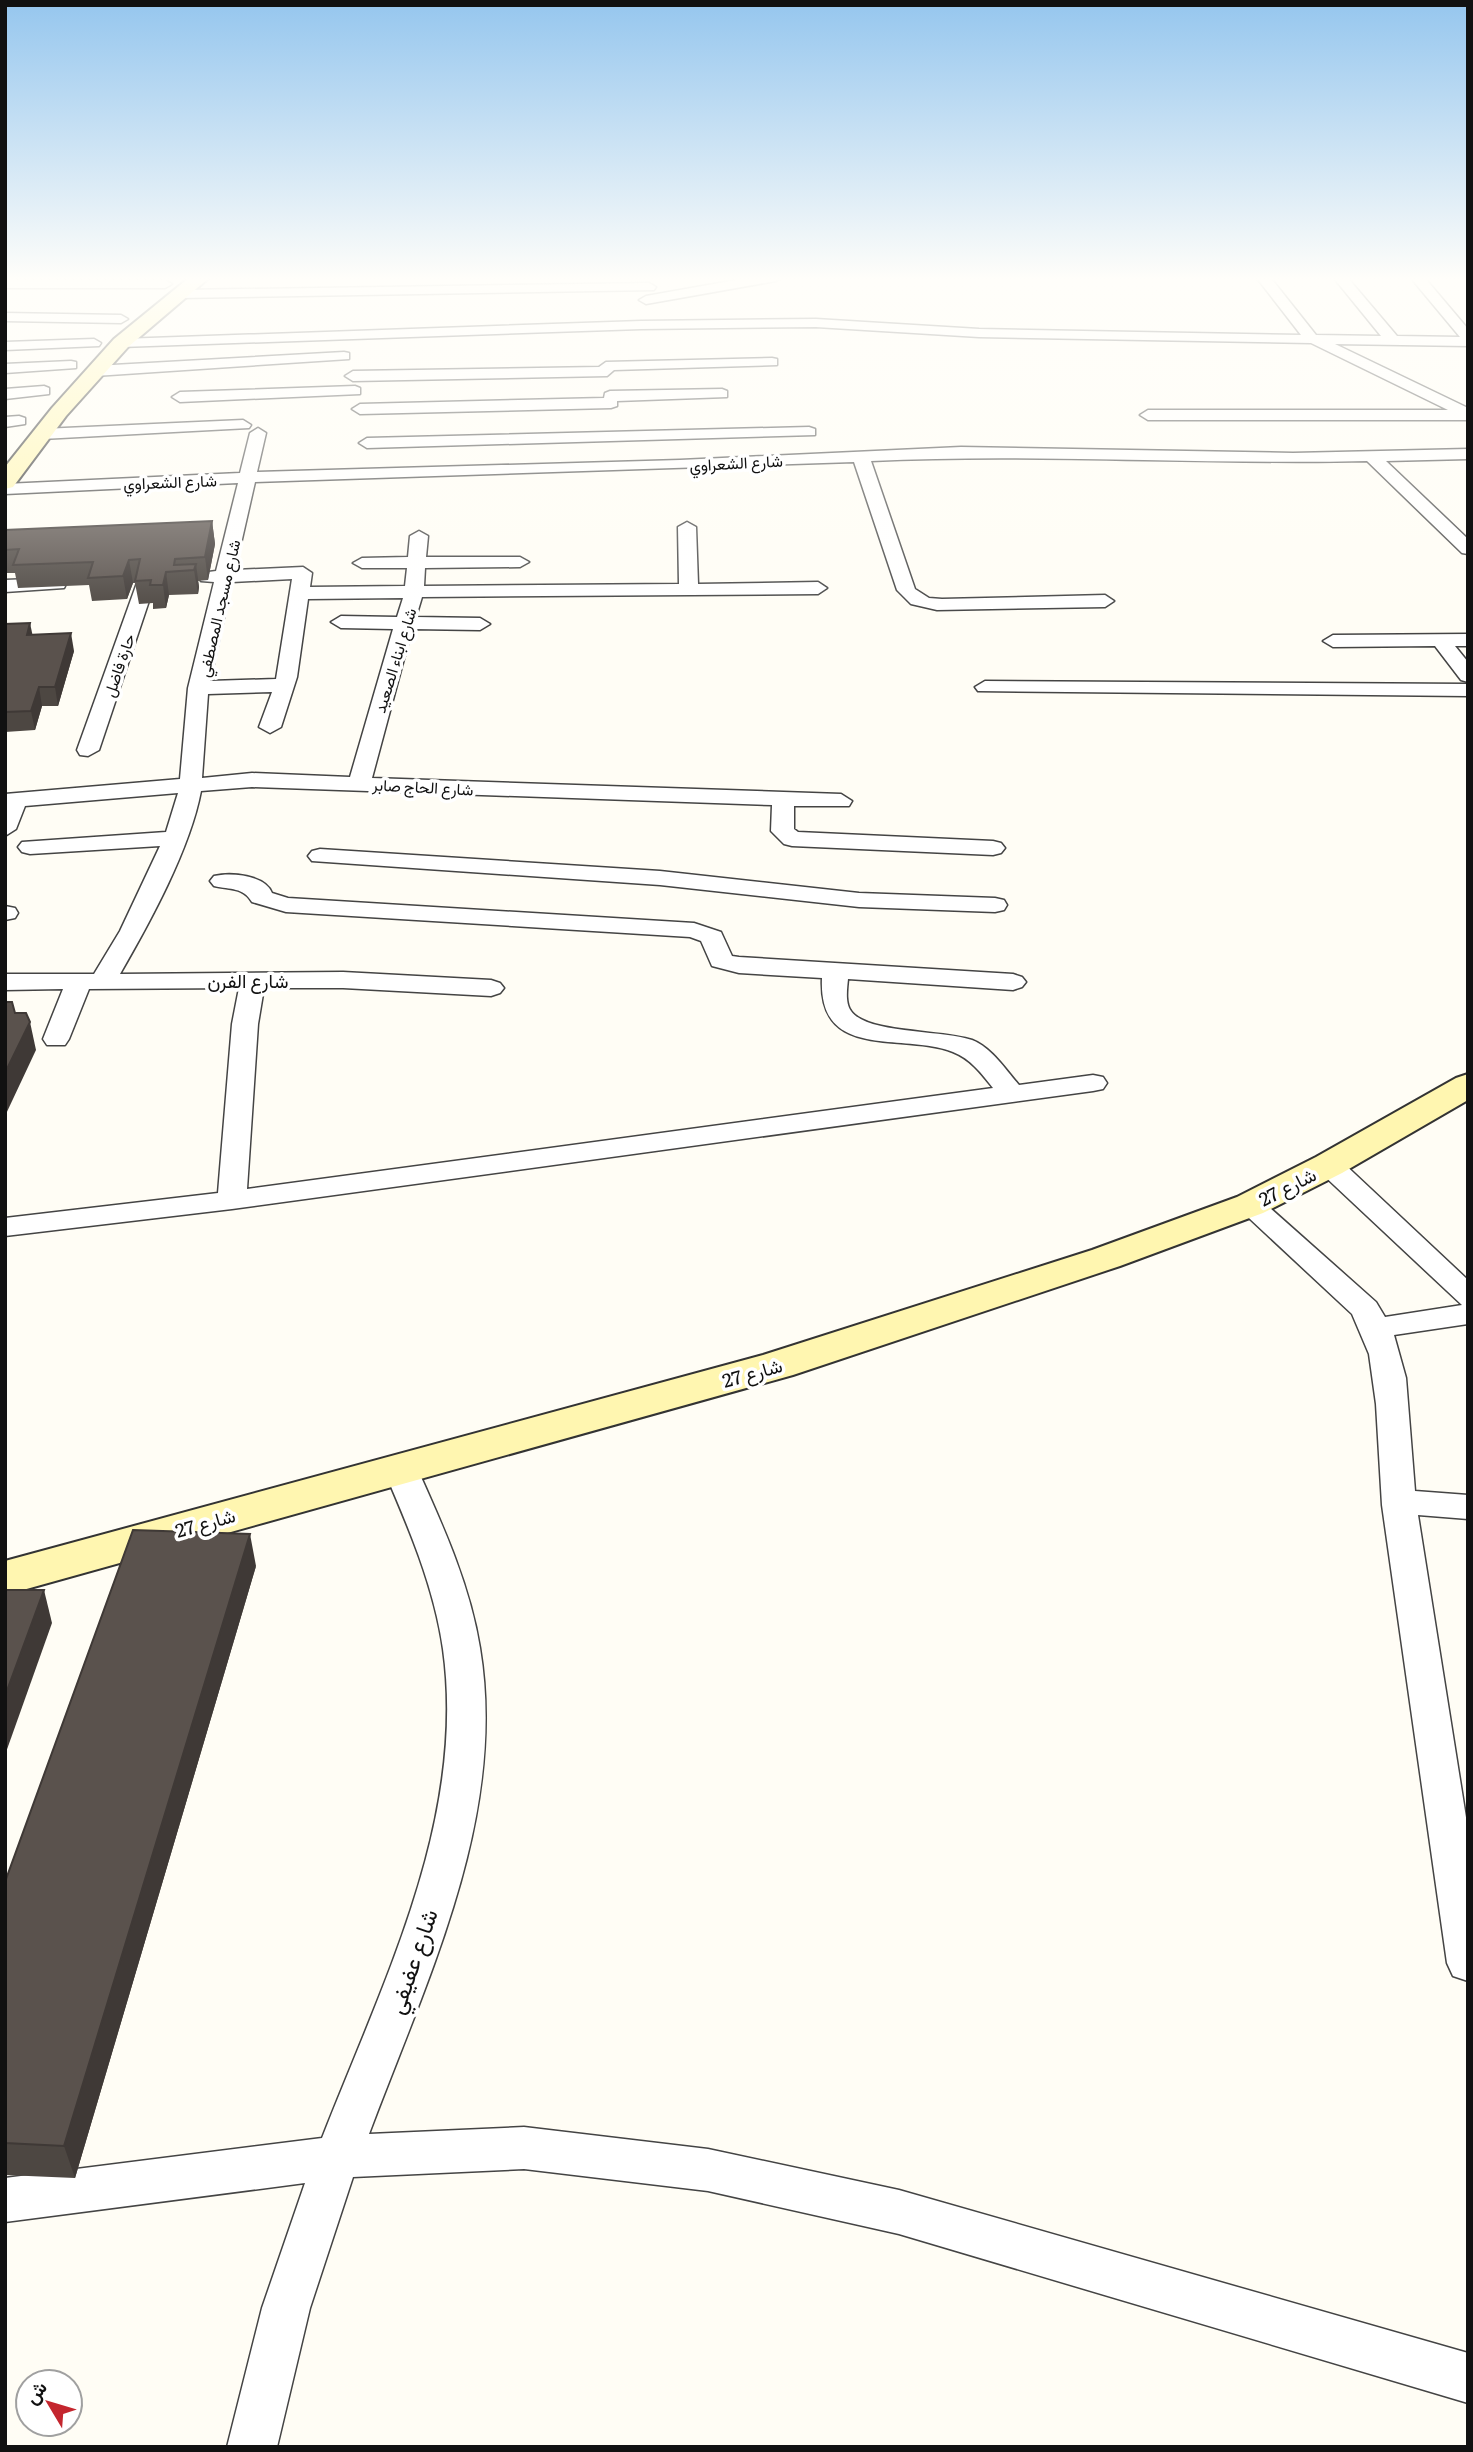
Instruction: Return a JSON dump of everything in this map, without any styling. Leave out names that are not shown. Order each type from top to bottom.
[{"type":"street","points":[[5,394],[38,391]]},
{"type":"street","points":[[5,438],[12,422],[44,391]]},
{"type":"street","points":[[5,482],[18,461],[78,391]]},
{"type":"street","points":[[180,397],[269,391]]},
{"type":"street","points":[[356,391],[364,426],[367,476]]},
{"type":"street","points":[[610,391],[611,404]]},
{"type":"street","points":[[1421,391],[1468,414]]},
{"type":"street","points":[[364,426],[722,394]]},
{"type":"street","points":[[1148,415],[1468,414]]},
{"type":"street","points":[[364,426],[810,432]]},
{"type":"street","name":"شارع مسجد المصطفي","points":[[42,434],[250,429],[248,478],[198,688],[191,784],[185,816],[132,931],[91,981],[56,1039]]},
{"type":"street","name":"شارع الشعراوي","points":[[5,489],[995,452],[1372,457],[1468,454]]},
{"type":"street","points":[[862,457],[906,590],[912,598],[924,603],[942,605],[1105,601]]},
{"type":"street","points":[[1372,457],[1468,549]]},
{"type":"street","points":[[687,527],[689,590]]},
{"type":"street","name":"شارع ابناء الصعيد","points":[[360,782],[414,593],[419,536]]},
{"type":"street","points":[[362,563],[520,562]]},
{"type":"street","points":[[270,727],[284,685],[302,573]]},
{"type":"street","points":[[186,578],[302,573],[414,593],[818,588]]},
{"type":"street","name":"حارة فاضل","points":[[88,750],[153,580],[121,581]]},
{"type":"street","points":[[5,586],[82,583]]},
{"type":"street","points":[[341,622],[480,624]]},
{"type":"street","points":[[1333,640],[1468,640]]},
{"type":"street","points":[[1440,640],[1468,676]]},
{"type":"street","points":[[198,688],[284,685]]},
{"type":"street","points":[[985,687],[1468,690]]},
{"type":"street","name":"شارع الحاج صابر","points":[[11,800],[253,780],[841,801]]},
{"type":"street","points":[[5,829],[11,800]]},
{"type":"street","points":[[783,800],[782,831],[792,839],[993,848]]},
{"type":"street","points":[[30,847],[175,838]]},
{"type":"street","points":[[320,856],[660,878],[859,900],[995,905]]},
{"type":"street","points":[[222,881],[248,884],[260,890],[261,897],[286,905],[570,920],[709,934]]},
{"type":"street","points":[[728,886],[709,934],[717,956],[728,964],[1013,982]]},
{"type":"street","points":[[835,972],[835,1004],[839,1015],[850,1024],[867,1031],[939,1040],[962,1046],[979,1055],[1012,1094]]},
{"type":"street","points":[[232,1200],[245,1024],[253,980]]},
{"type":"street","name":"شارع الفرن","points":[[5,982],[343,980],[491,988]]},
{"type":"street","points":[[5,1227],[232,1200],[1093,1083]]},
{"type":"street","name":"شارع 27","points":[[5,1578],[791,1361],[1106,1258],[1250,1205],[1329,1165],[1468,1085]]},
{"type":"street","points":[[1329,1165],[1468,1297]]},
{"type":"street","points":[[1250,1205],[1348,1291],[1378,1328],[1387,1353],[1399,1502],[1468,1963]]},
{"type":"street","points":[[1378,1328],[1468,1314]]},
{"type":"street","name":"شارع عفيفي","points":[[252,2447],[292,2289],[338,2157],[394,2012],[430,1904],[458,1805],[466,1723],[459,1623],[435,1546],[400,1468]]},
{"type":"street","points":[[1399,1502],[1468,1507]]},
{"type":"street","points":[[5,2200],[338,2157],[524,2148],[708,2170],[899,2212],[1468,2378]]},
{"type":"building","points":[[212,521],[205,557],[175,559],[174,565],[196,564],[194,570],[166,572],[163,585],[150,585],[151,580],[135,581],[140,559],[129,560],[123,576],[88,578],[93,562],[13,565],[19,549],[5,550],[5,530]]},
{"type":"building","points":[[30,623],[27,635],[71,633],[55,687],[39,687],[31,711],[5,712],[5,624]]},
{"type":"building","points":[[5,1002],[12,1002],[15,1013],[26,1013],[30,1022],[5,1073]]},
{"type":"building","points":[[133,1530],[250,1534],[64,2146],[5,2143],[5,1882]]},
{"type":"building","points":[[5,1590],[44,1590],[5,1696]]}]
